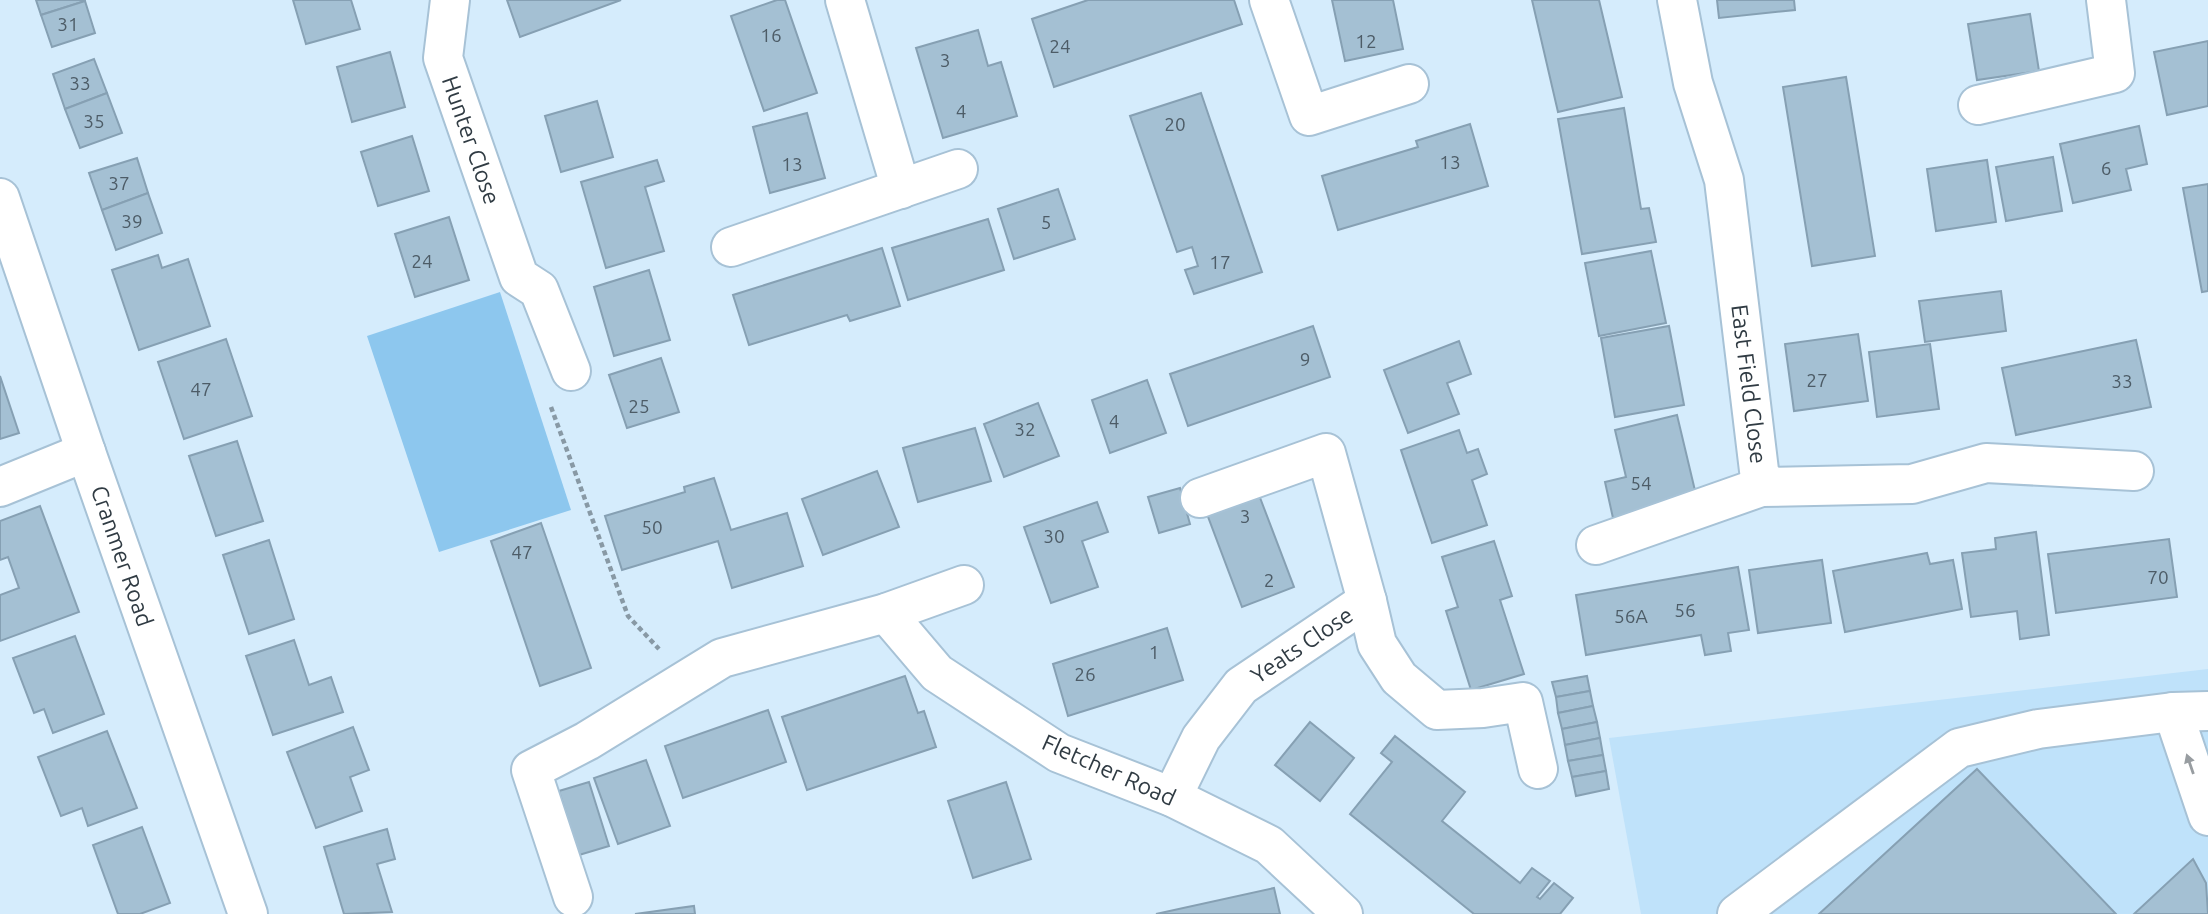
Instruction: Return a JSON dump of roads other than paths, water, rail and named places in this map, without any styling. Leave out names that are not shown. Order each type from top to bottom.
[{"type":"street","name":"Hunter Close","points":[[450,0],[443,58],[519,277],[539,290],[559,382]]},
{"type":"street","points":[[845,0],[901,188]]},
{"type":"street","points":[[1269,0],[1309,116],[1409,84]]},
{"type":"street","name":"East Field Close","points":[[1677,0],[1693,83],[1724,180],[1761,487],[1912,484],[1986,463],[2134,471]]},
{"type":"street","points":[[1978,105],[2115,73],[2106,0]]},
{"type":"street","points":[[731,247],[958,169]]},
{"type":"street","name":"Cranmer Road","points":[[0,198],[248,914]]},
{"type":"street","points":[[0,487],[86,452]]},
{"type":"street","name":"Yeats Close","points":[[1200,498],[1326,453],[1377,644],[1399,678],[1437,710],[1483,708],[1523,702],[1538,769]]},
{"type":"street","points":[[1596,545],[1761,487]]},
{"type":"street","points":[[573,897],[531,770],[587,741],[722,658],[886,612],[964,585]]},
{"type":"street","name":"Yeats Close","points":[[1172,797],[1201,738],[1241,686],[1367,601]]},
{"type":"street","name":"Fletcher Road","points":[[886,612],[937,673],[1059,753],[1172,797],[1269,845],[1343,914]]},
{"type":"street","points":[[1737,914],[1959,748],[2038,729],[2190,711],[2208,816]]}]
